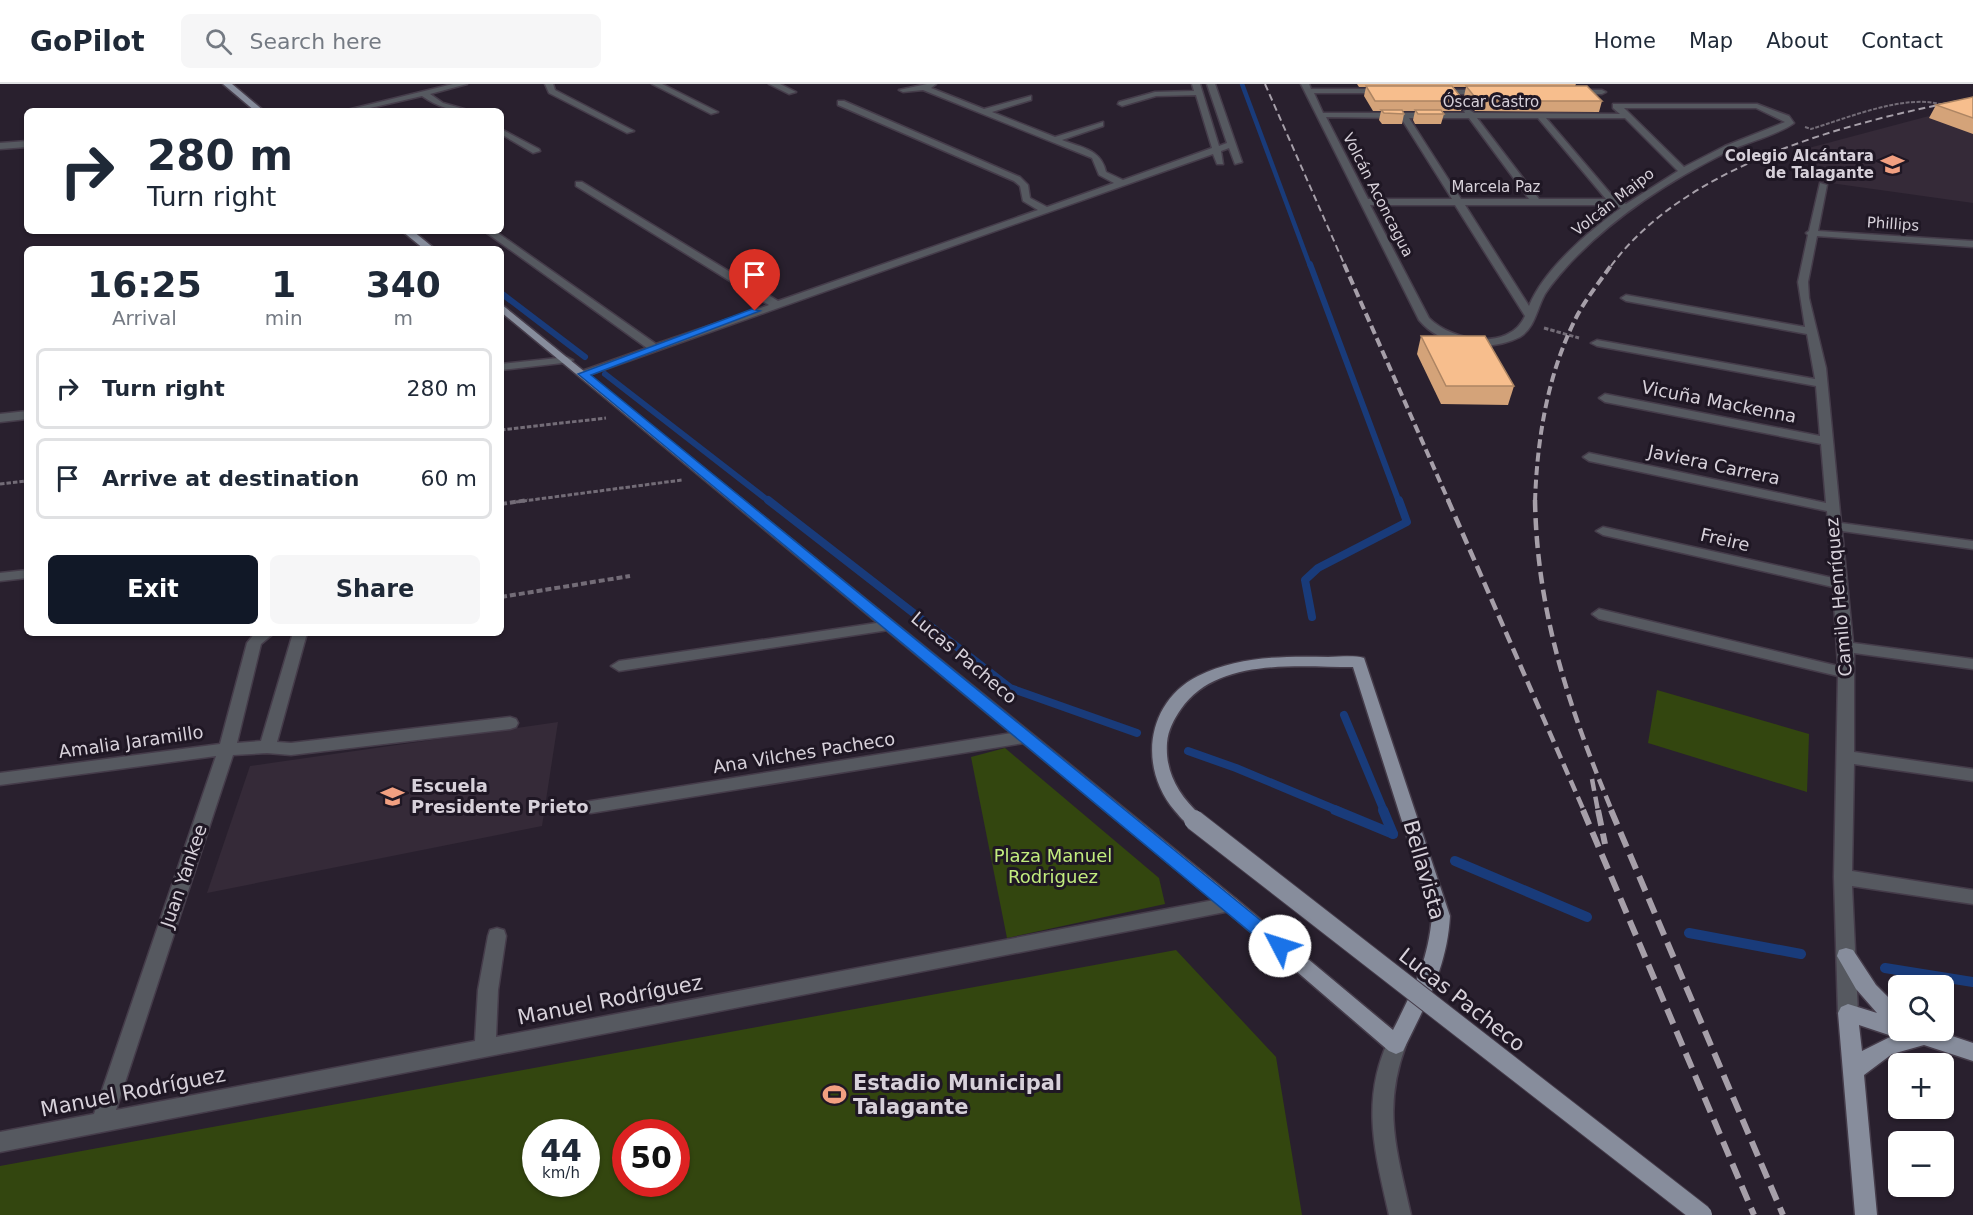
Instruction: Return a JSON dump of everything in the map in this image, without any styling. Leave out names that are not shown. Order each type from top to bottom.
[{"type":"main road","points":[[227,84],[256,108]]},
{"type":"main road","points":[[411,234],[426,246]]},
{"type":"main road","name":"Lucas Pacheco","points":[[504,309],[1230,904],[1396,1045]]},
{"type":"main road","name":"Lucas Pacheco","points":[[1359,662],[1242,666],[1188,687],[1176,700],[1162,726],[1159,738],[1158,761],[1168,790],[1177,804],[1194,820],[1702,1215]]},
{"type":"main road","name":"Bellavista","points":[[1359,662],[1441,916],[1433,972],[1396,1045]]},
{"type":"main road","points":[[1846,956],[1855,974],[1869,993],[1888,1010]]},
{"type":"main road","points":[[1866,1215],[1848,1013],[1888,1026]]},
{"type":"main road","points":[[1853,1072],[1875,1052],[1901,1041]]},
{"type":"main road","points":[[1941,1041],[1973,1052]]},
{"type":"street","points":[[360,108],[463,84]]},
{"type":"street","points":[[549,84],[552,91],[630,131]]},
{"type":"street","points":[[656,84],[714,112]]},
{"type":"street","points":[[773,84],[792,92]]},
{"type":"street","points":[[1196,84],[1220,162]]},
{"type":"street","points":[[1211,84],[1238,162]]},
{"type":"street","points":[[1594,84],[1682,170]]},
{"type":"street","points":[[903,90],[929,86],[984,112],[1095,156],[1099,160],[1102,173],[1120,182]]},
{"type":"street","points":[[1307,88],[1398,91]]},
{"type":"street","name":"Volcán Aconcagua","points":[[1307,88],[1424,320]]},
{"type":"street","points":[[1431,92],[1490,92]]},
{"type":"street","points":[[1454,92],[1536,202]]},
{"type":"street","points":[[1561,92],[1602,92]]},
{"type":"street","points":[[423,93],[440,105],[454,108]]},
{"type":"street","points":[[1122,104],[1155,94],[1199,93]]},
{"type":"street","points":[[984,112],[1028,98]]},
{"type":"street","points":[[842,103],[1017,179],[1024,185],[1026,199],[1044,209]]},
{"type":"street","points":[[1616,106],[1757,106],[1786,118],[1790,123]]},
{"type":"street","name":"Óscar Castro","points":[[1320,115],[1626,116]]},
{"type":"street","points":[[1403,115],[1530,315]]},
{"type":"street","points":[[1540,116],[1613,202]]},
{"type":"street","name":"Volcán Maipo","points":[[1424,320],[1434,330],[1467,340],[1497,340],[1521,332],[1539,296],[1556,273],[1599,229],[1627,207],[1682,170],[1737,142],[1790,123]]},
{"type":"street","points":[[1054,140],[1100,124]]},
{"type":"street","points":[[504,132],[536,151]]},
{"type":"street","points":[[0,146],[24,144]]},
{"type":"street","points":[[583,374],[1232,144]]},
{"type":"street","points":[[579,184],[776,304]]},
{"type":"street","name":"Camilo Henríquez","points":[[1822,185],[1803,282],[1804,298],[1813,332],[1822,384],[1833,526],[1846,647],[1843,877],[1848,1013]]},
{"type":"street","name":"Marcela Paz","points":[[1364,202],[1613,202],[1627,207]]},
{"type":"street","name":"Phillips","points":[[1811,233],[1973,244]]},
{"type":"street","points":[[493,234],[653,348]]},
{"type":"street","points":[[1626,298],[1813,332]]},
{"type":"street","points":[[1597,343],[1822,384]]},
{"type":"street","points":[[504,367],[567,360]]},
{"type":"street","name":"Vicuña Mackenna","points":[[1605,398],[1826,441]]},
{"type":"street","points":[[0,418],[24,416]]},
{"type":"street","name":"Javiera Carrera","points":[[1589,457],[1832,508]]},
{"type":"street","points":[[1833,526],[1973,545]]},
{"type":"street","name":"Freire","points":[[1603,531],[1839,584]]},
{"type":"street","points":[[0,577],[24,574]]},
{"type":"street","points":[[1599,614],[1846,673]]},
{"type":"street","points":[[619,666],[890,626]]},
{"type":"street","name":"Juan Yankee","points":[[101,1124],[227,749],[254,643],[261,636]]},
{"type":"street","points":[[267,747],[299,636]]},
{"type":"street","points":[[1846,647],[1973,664]]},
{"type":"street","name":"Amalia Jaramillo","points":[[0,779],[227,749],[267,747],[291,749],[510,723]]},
{"type":"street","name":"Ana Vilches Pacheco","points":[[591,807],[1024,737]]},
{"type":"street","points":[[1846,757],[1973,775]]},
{"type":"street","points":[[1843,877],[1973,897]]},
{"type":"street","name":"Manuel Rodríguez","points":[[0,1142],[1230,904]]},
{"type":"street","points":[[485,1049],[488,990],[497,936]]},
{"type":"street","name":"Bellavista","points":[[1396,1045],[1382,1086],[1381,1123],[1400,1215]]},
{"type":"path","points":[[1790,123],[1811,129],[1898,104],[1928,100],[1946,106]]},
{"type":"path","points":[[1530,315],[1544,329],[1597,343]]},
{"type":"path","points":[[504,430],[605,419],[630,412]]},
{"type":"path","points":[[504,504],[709,476]]},
{"type":"path","points":[[0,484],[24,481]]},
{"type":"path","points":[[504,597],[630,576]]},
{"type":"shaded area","name":"Colegio Alcántara de Talagante","points":[[1973,110],[1973,203],[1816,181],[1805,149],[1929,116]]},
{"type":"shaded area","name":"Escuela Presidente Prieto","points":[[558,722],[542,826],[207,893],[250,766]]},
{"type":"green space","points":[[1657,690],[1809,734],[1807,792],[1648,743]]},
{"type":"green space","name":"Plaza Manuel Rodriguez","points":[[1005,748],[1159,878],[1165,904],[1007,938],[971,757]]},
{"type":"green space","name":"Estadio Municipal Talagante","points":[[1176,950],[1276,1057],[1302,1215],[0,1215],[0,1166]]},
{"type":"building","points":[[1366,86],[1452,86],[1464,101],[1375,101]]},
{"type":"building","points":[[1466,86],[1587,86],[1602,101],[1478,101]]},
{"type":"building","points":[[1973,97],[1973,118],[1936,105]]},
{"type":"building","points":[[1381,110],[1402,110],[1404,114],[1384,113]]},
{"type":"building","points":[[1415,110],[1441,110],[1444,114],[1418,114]]},
{"type":"building","points":[[1421,336],[1485,336],[1514,386],[1446,386]]},
{"type":"waterway","points":[[1242,84],[1310,266]]},
{"type":"waterway","points":[[1310,264],[1399,502]]},
{"type":"waterway","points":[[504,295],[585,357]]},
{"type":"waterway","points":[[605,374],[770,502]]},
{"type":"waterway","points":[[768,500],[1010,688],[1137,733]]},
{"type":"waterway","points":[[1312,617],[1305,580],[1318,568],[1407,522],[1399,500]]},
{"type":"waterway","points":[[1344,715],[1384,811]]},
{"type":"waterway","points":[[1188,751],[1236,768],[1339,811]]},
{"type":"waterway","points":[[1335,810],[1393,834],[1383,810]]},
{"type":"waterway","points":[[1455,861],[1587,917]]},
{"type":"waterway","points":[[1689,933],[1801,954]]},
{"type":"waterway","points":[[1885,968],[1973,982]]},
{"type":"railway","points":[[1265,84],[1345,266]]},
{"type":"railway","points":[[1611,266],[1644,230],[1683,199],[1728,173],[1826,134],[1877,119],[1973,98]]},
{"type":"railway","points":[[1344,264],[1449,502]]},
{"type":"railway","points":[[1535,501],[1538,454],[1546,405],[1559,358],[1578,314],[1612,264]]},
{"type":"railway","points":[[1448,500],[1584,811]]},
{"type":"railway","points":[[1535,501],[1542,582],[1558,659],[1582,735],[1612,811]]},
{"type":"railway","points":[[1592,779],[1598,811]]},
{"type":"railway","points":[[1583,810],[1754,1215]]},
{"type":"railway","points":[[1598,810],[1605,844]]},
{"type":"railway","points":[[1611,810],[1783,1215]]},
{"type":"place","name":"Colegio Alcántara de Talagante","points":[[1892,165]]},
{"type":"place","name":"Escuela Presidente Prieto","points":[[393,796]]},
{"type":"place","name":"Estadio Municipal Talagante","points":[[835,1095]]},
{"type":"route","points":[[755,311],[583,374],[1280,946]]}]
